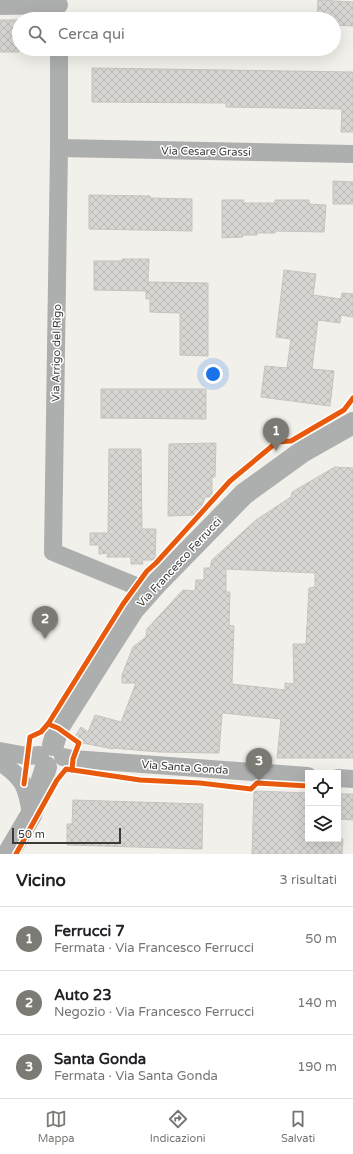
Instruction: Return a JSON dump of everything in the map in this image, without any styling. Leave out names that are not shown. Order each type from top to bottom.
[{"type":"street","points":[[0,6],[59,8]]},
{"type":"street","name":"Via Arrigo del Rigo","points":[[59,56],[53,552],[136,586],[148,593]]},
{"type":"street","name":"Via Cesare Grassi","points":[[59,148],[353,154]]},
{"type":"street","name":"Via Francesco Ferrucci","points":[[8,854],[31,815],[58,728],[134,610],[157,583],[244,494],[302,452],[353,423]]},
{"type":"street","name":"Via Santa Gonda","points":[[0,751],[27,756],[50,756],[73,759],[305,776]]},
{"type":"street","points":[[0,762],[19,776],[24,784],[28,795],[31,815]]},
{"type":"street","points":[[341,778],[353,779]]},
{"type":"building","points":[[318,0],[353,2],[353,26],[341,25],[341,12],[317,12]]},
{"type":"building","points":[[0,20],[12,20],[12,52],[0,52]]},
{"type":"building","points":[[92,68],[353,72],[353,132],[341,132],[342,109],[226,107],[226,103],[92,102]]},
{"type":"building","points":[[333,181],[353,182],[353,204],[333,204]]},
{"type":"building","points":[[89,195],[150,196],[150,198],[192,199],[192,231],[89,229]]},
{"type":"building","points":[[222,200],[244,200],[243,203],[275,203],[275,200],[309,200],[309,204],[326,205],[324,232],[276,231],[275,233],[257,233],[257,235],[243,235],[243,237],[222,238]]},
{"type":"building","points":[[122,259],[149,259],[148,282],[208,283],[208,356],[180,355],[180,313],[150,312],[150,299],[146,299],[146,291],[94,290],[94,261],[122,261]]},
{"type":"building","points":[[284,270],[316,274],[313,295],[341,299],[342,293],[353,294],[353,317],[341,315],[340,323],[318,320],[312,369],[334,371],[330,406],[261,397],[265,366],[287,368],[291,339],[276,337]]},
{"type":"building","points":[[101,389],[206,389],[206,419],[101,418]]},
{"type":"building","points":[[216,443],[215,477],[212,477],[212,497],[205,497],[201,509],[196,515],[168,516],[169,444]]},
{"type":"building","points":[[109,449],[141,449],[142,529],[156,529],[155,560],[142,560],[143,564],[131,564],[131,557],[107,557],[108,553],[99,554],[99,545],[90,545],[90,533],[108,533]]},
{"type":"building","points":[[335,467],[353,468],[353,758],[277,758],[281,719],[223,713],[219,753],[159,752],[112,748],[113,749],[83,743],[74,738],[81,727],[88,732],[95,715],[121,722],[136,683],[122,683],[122,675],[133,647],[146,637],[147,629],[183,590],[195,591],[196,580],[204,580],[204,568],[210,568],[212,560],[256,520],[291,497],[292,492]],"holes":[[[226,569],[315,573],[315,587],[309,588],[306,644],[293,644],[294,684],[285,683],[285,690],[232,684],[234,626],[229,625],[230,592],[226,592]]]},
{"type":"building","points":[[254,791],[305,793],[305,842],[341,842],[341,839],[343,839],[342,854],[252,854]]},
{"type":"building","points":[[341,794],[353,794],[353,820],[341,819]]},
{"type":"building","points":[[73,800],[203,804],[202,849],[67,845],[67,824],[72,824]]},
{"type":"cycle path","points":[[24,784],[30,737],[41,732],[48,724],[123,604],[147,571],[230,481],[277,442],[291,441],[344,410],[353,398]]},
{"type":"cycle path","points":[[48,724],[58,728],[79,743],[73,759],[72,770]]},
{"type":"cycle path","points":[[16,854],[57,780],[66,769],[140,780],[200,783],[251,789],[257,783],[305,786]]},
{"type":"place","name":"Ferrucci 7","points":[[276,451]]},
{"type":"place","name":"Auto 23","points":[[45,639]]},
{"type":"place","name":"Santa Gonda","points":[[259,781]]}]
